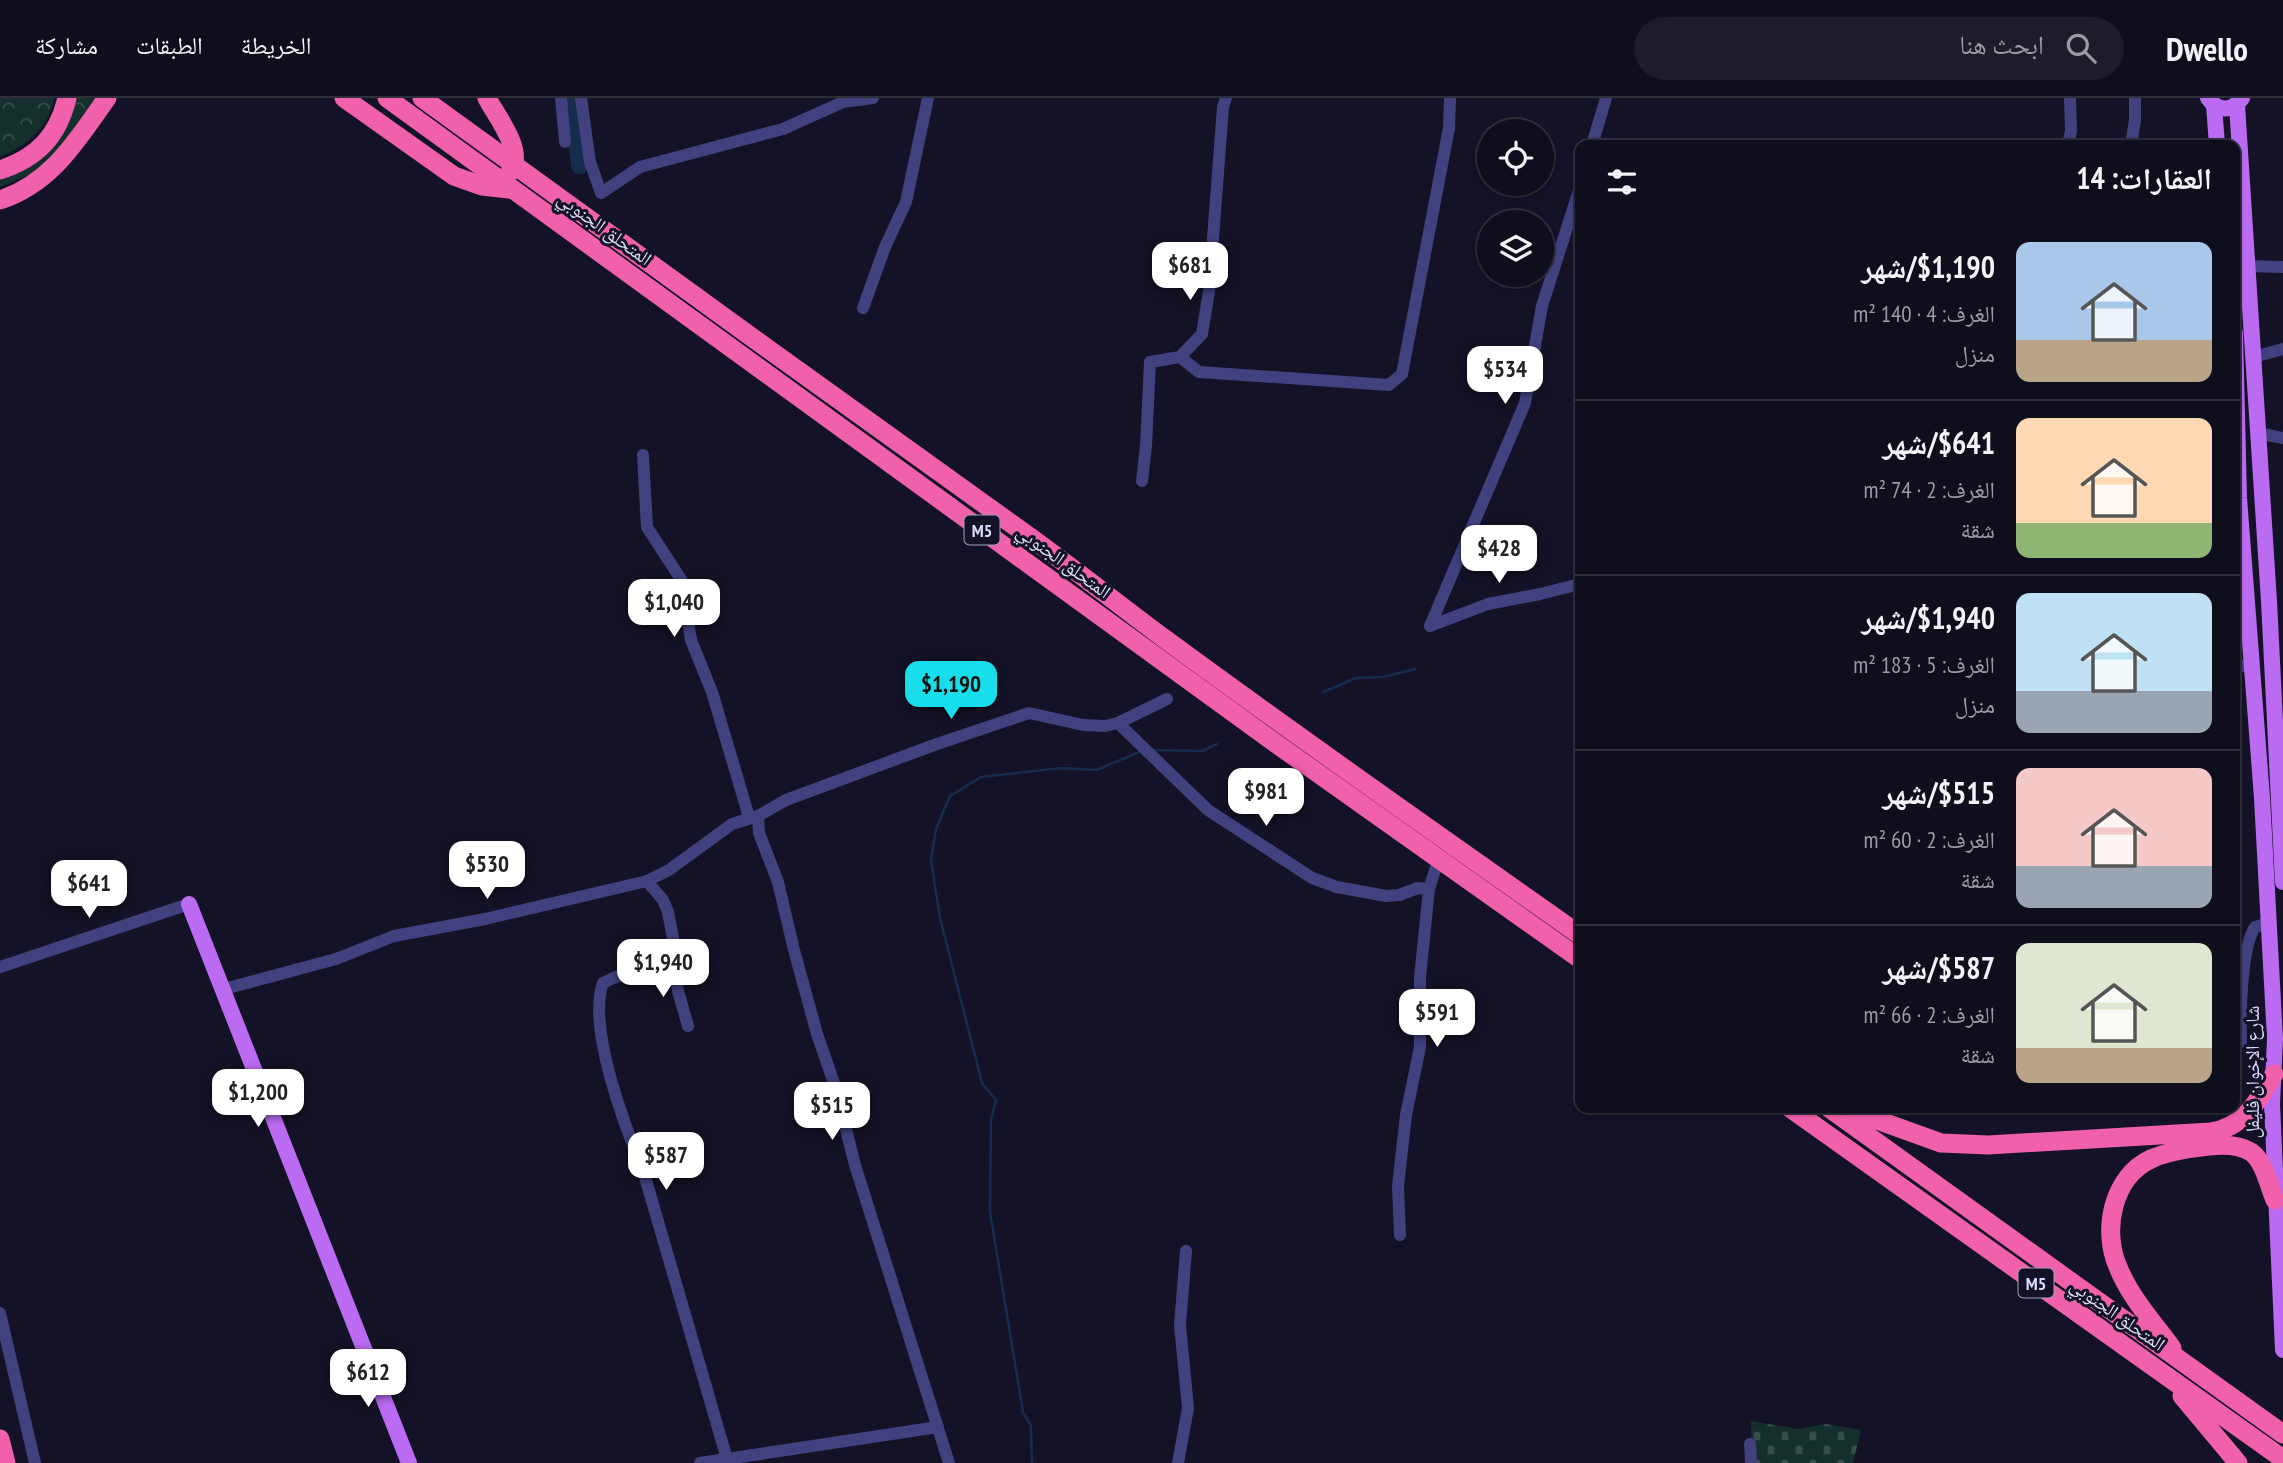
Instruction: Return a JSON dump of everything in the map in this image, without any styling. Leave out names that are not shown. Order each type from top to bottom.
[{"type":"highway","points":[[0,170],[27,158],[43,146],[60,123],[67,98]]},
{"type":"highway","points":[[0,200],[31,186],[53,169],[71,150],[107,98]]},
{"type":"highway","points":[[327,98],[372,118]]},
{"type":"highway","points":[[344,98],[454,176],[482,186],[507,186],[515,165],[514,147],[496,107],[487,98]]},
{"type":"highway","name":"المتحلق الجنوبي","points":[[387,98],[1278,745],[1575,954]]},
{"type":"highway","name":"المتحلق الجنوبي","points":[[422,98],[942,476],[1015,526],[1290,729],[1575,931]]},
{"type":"highway","points":[[1857,1113],[1910,1134],[1953,1144],[1988,1145],[2225,1130],[2239,1122],[2281,1077]]},
{"type":"highway","name":"المتحلق الجنوبي","points":[[1797,1113],[2283,1459]]},
{"type":"highway","name":"المتحلق الجنوبي","points":[[1836,1113],[2283,1434]]},
{"type":"highway","points":[[2183,1363],[2129,1288],[2117,1265],[2111,1242],[2110,1221],[2127,1178],[2149,1160],[2176,1151],[2230,1146],[2246,1150],[2257,1158],[2275,1200]]},
{"type":"highway","points":[[2158,1370],[2238,1463]]},
{"type":"highway","points":[[0,1439],[5,1463]]},
{"type":"main road","points":[[2211,102],[2225,109],[2239,101]]},
{"type":"main road","name":"شارع الإخوان فليفل","points":[[2239,101],[2248,266],[2240,392]]},
{"type":"main road","points":[[2211,102],[2216,140]]},
{"type":"main road","name":"شارع الإخوان فليفل","points":[[2241,356],[2258,433],[2278,659],[2283,882]]},
{"type":"main road","name":"شارع الإخوان فليفل","points":[[2240,582],[2243,666],[2269,923],[2275,1039],[2281,1077],[2272,1104],[2283,1350]]},
{"type":"main road","points":[[189,904],[409,1463]]},
{"type":"street","points":[[561,98],[565,142]]},
{"type":"street","points":[[581,98],[590,162],[601,193],[640,167],[783,129],[843,102],[873,98]]},
{"type":"street","points":[[863,308],[905,202],[928,98]]},
{"type":"street","points":[[1142,481],[1150,362],[1180,357],[1202,334],[1209,291],[1223,107],[1226,98]]},
{"type":"street","points":[[1180,357],[1199,372],[1389,385],[1402,374],[1449,128],[1450,98]]},
{"type":"street","points":[[1593,140],[1606,98]]},
{"type":"street","points":[[2069,140],[2070,98]]},
{"type":"street","points":[[2132,140],[2135,98]]},
{"type":"street","points":[[1575,203],[1542,306],[1525,403],[1430,626],[1488,604],[1575,585]]},
{"type":"street","points":[[2248,266],[2283,267]]},
{"type":"street","points":[[2241,356],[2283,349]]},
{"type":"street","points":[[2258,433],[2283,438]]},
{"type":"street","points":[[643,455],[647,527],[682,581],[691,640],[778,881],[794,950],[817,1034],[835,1086],[855,1165],[949,1463]]},
{"type":"street","points":[[223,989],[336,960],[394,936],[485,919],[647,881],[669,870],[732,824],[754,817],[786,800],[1029,713],[1083,725],[1105,726],[1118,723],[1167,699]]},
{"type":"street","points":[[1118,723],[1208,810],[1312,878],[1337,887],[1386,896],[1399,895],[1418,888],[1429,889]]},
{"type":"street","points":[[1400,1236],[1398,1186],[1406,1115],[1420,1047],[1420,978],[1429,889],[1439,858]]},
{"type":"street","points":[[647,881],[663,900],[674,944],[665,961],[603,983],[600,996],[604,1050],[616,1097],[643,1170],[727,1459]]},
{"type":"street","points":[[0,967],[189,904]]},
{"type":"street","points":[[2240,1042],[2241,1000],[2248,942],[2255,927],[2269,923]]},
{"type":"street","points":[[669,957],[674,965],[688,1026]]},
{"type":"street","points":[[1178,1463],[1188,1408],[1180,1325],[1186,1251]]},
{"type":"street","points":[[0,1313],[35,1463]]},
{"type":"street","points":[[699,1463],[938,1427]]},
{"type":"street","points":[[1750,1444],[1751,1463]]},
{"type":"green space","points":[[0,98],[54,98],[48,118],[42,127],[19,147],[0,157]]},
{"type":"green space","points":[[72,98],[97,98],[57,155],[34,173],[0,187],[0,173],[12,169]]},
{"type":"green space","points":[[1751,1421],[1798,1429],[1826,1424],[1861,1430],[1853,1463],[1752,1463]]},
{"type":"waterway","points":[[571,98],[580,165]]},
{"type":"waterway","points":[[1323,692],[1356,678],[1383,677],[1415,669]]},
{"type":"waterway","points":[[1152,750],[1202,751],[1217,744]]},
{"type":"waterway","points":[[1032,1463],[1031,1426],[1023,1412],[990,1212],[991,1120],[996,1100],[982,1083],[940,918],[931,860],[936,829],[950,796],[981,777],[1062,768],[1096,770],[1142,751]]}]
